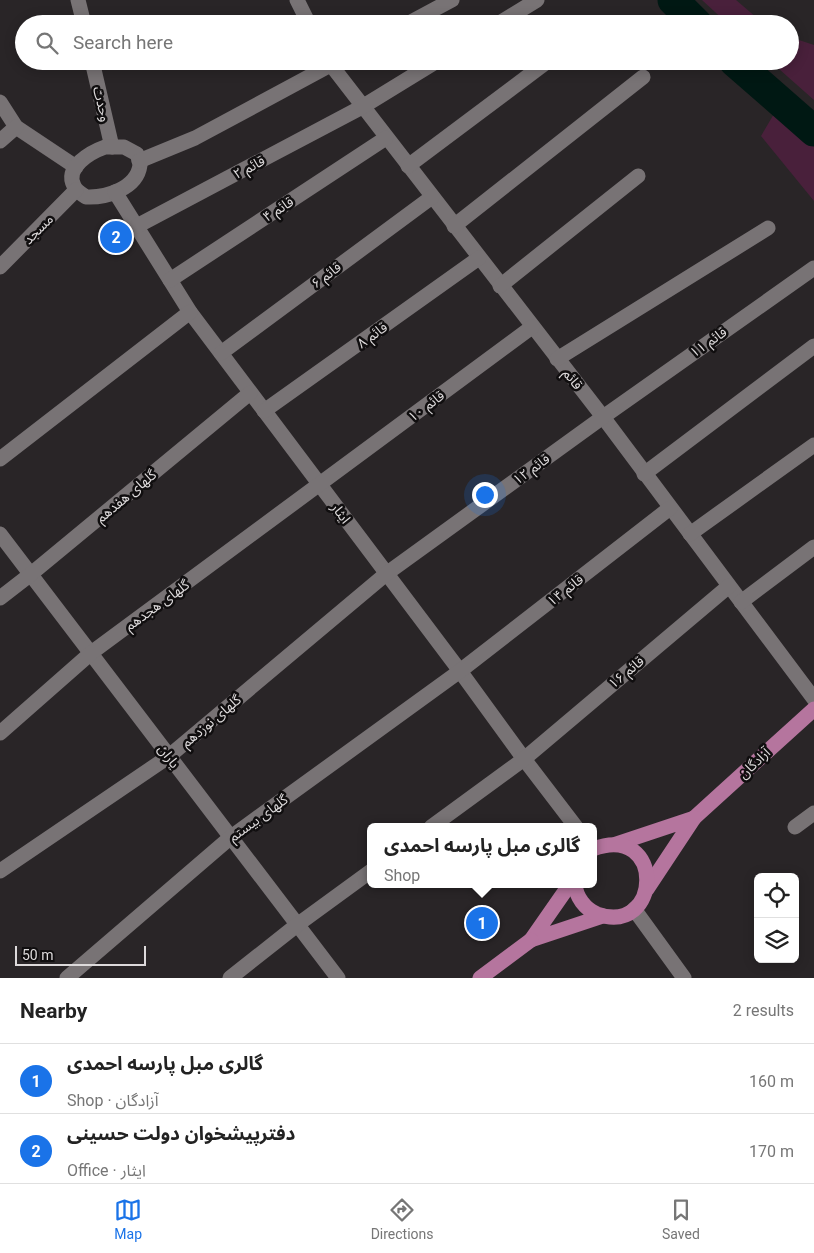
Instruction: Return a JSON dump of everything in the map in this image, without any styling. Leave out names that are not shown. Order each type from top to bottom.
[{"type":"main road","name":"آزادگان","points":[[694,818],[814,709]]},
{"type":"main road","points":[[597,848],[616,844],[694,818]]},
{"type":"main road","points":[[576,888],[579,898],[585,906],[604,916],[614,917],[634,909],[642,900],[647,889],[694,818]]},
{"type":"main road","points":[[616,844],[628,848],[637,855],[644,865],[648,876],[647,889]]},
{"type":"main road","points":[[480,978],[531,940],[567,888]]},
{"type":"main road","points":[[531,940],[604,916]]},
{"type":"street","points":[[78,0],[82,15]]},
{"type":"street","points":[[298,0],[305,15]]},
{"type":"street","points":[[424,15],[452,0]]},
{"type":"street","points":[[513,15],[537,0]]},
{"type":"street","name":"وحدت","points":[[94,70],[112,147]]},
{"type":"street","points":[[139,161],[195,138],[319,70]]},
{"type":"street","name":"قائم","points":[[337,70],[362,107],[603,417],[814,700]]},
{"type":"street","name":"قائم ۲","points":[[137,226],[362,107],[422,70]]},
{"type":"street","points":[[408,166],[536,70]]},
{"type":"street","points":[[454,226],[643,77]]},
{"type":"street","points":[[0,102],[16,127],[76,167]]},
{"type":"street","points":[[0,140],[16,127]]},
{"type":"street","name":"قائم ۴","points":[[170,280],[386,138]]},
{"type":"street","points":[[106,147],[124,147],[137,154],[139,161],[140,164],[134,178],[122,190],[96,198],[86,197],[76,190],[73,185],[72,177],[76,167],[79,162],[92,152],[106,147]]},
{"type":"street","points":[[500,286],[638,176]]},
{"type":"street","name":"مسجد","points":[[0,267],[76,190]]},
{"type":"street","name":"ایثار","points":[[116,192],[190,312],[573,823]]},
{"type":"street","name":"قائم ۶","points":[[221,353],[432,197]]},
{"type":"street","points":[[557,359],[768,228]]},
{"type":"street","name":"قائم ۸","points":[[264,411],[479,258]]},
{"type":"street","name":"قائم ۱۱","points":[[603,417],[814,268]]},
{"type":"street","points":[[0,459],[190,312]]},
{"type":"street","name":"قائم ۱۰","points":[[320,485],[532,327]]},
{"type":"street","points":[[644,474],[814,346]]},
{"type":"street","name":"گلهای هفدهم","points":[[0,598],[250,393]]},
{"type":"street","name":"قائم ۱۲","points":[[386,574],[603,417]]},
{"type":"street","points":[[690,534],[814,446]]},
{"type":"street","name":"گلهای هجدهم","points":[[0,733],[91,653],[320,485]]},
{"type":"street","name":"قائم ۱۴","points":[[460,672],[670,508]]},
{"type":"street","name":"یاران","points":[[0,534],[338,978]]},
{"type":"street","points":[[741,602],[814,547]]},
{"type":"street","name":"گلهای نوزدهم","points":[[0,871],[168,756],[386,574]]},
{"type":"street","name":"قائم ۱۶","points":[[436,823],[524,759],[728,586]]},
{"type":"street","name":"گلهای بیستم","points":[[67,978],[231,837],[460,672]]},
{"type":"street","points":[[795,827],[814,813]]},
{"type":"street","points":[[230,978],[297,925],[367,874]]},
{"type":"street","points":[[634,909],[684,978]]},
{"type":"shaded area","points":[[702,0],[736,0],[754,15],[718,15]]},
{"type":"shaded area","points":[[799,40],[814,45],[814,100],[780,70],[799,70]]},
{"type":"shaded area","points":[[781,102],[814,139],[814,201],[761,136]]},
{"type":"waterway","points":[[673,0],[688,15]]},
{"type":"waterway","points":[[744,70],[814,131]]},
{"type":"place","name":"دفترپیشخوان دولت حسینی","points":[[116,237]]},
{"type":"place","name":"گالری مبل پارسه احمدی","points":[[482,923]]}]
